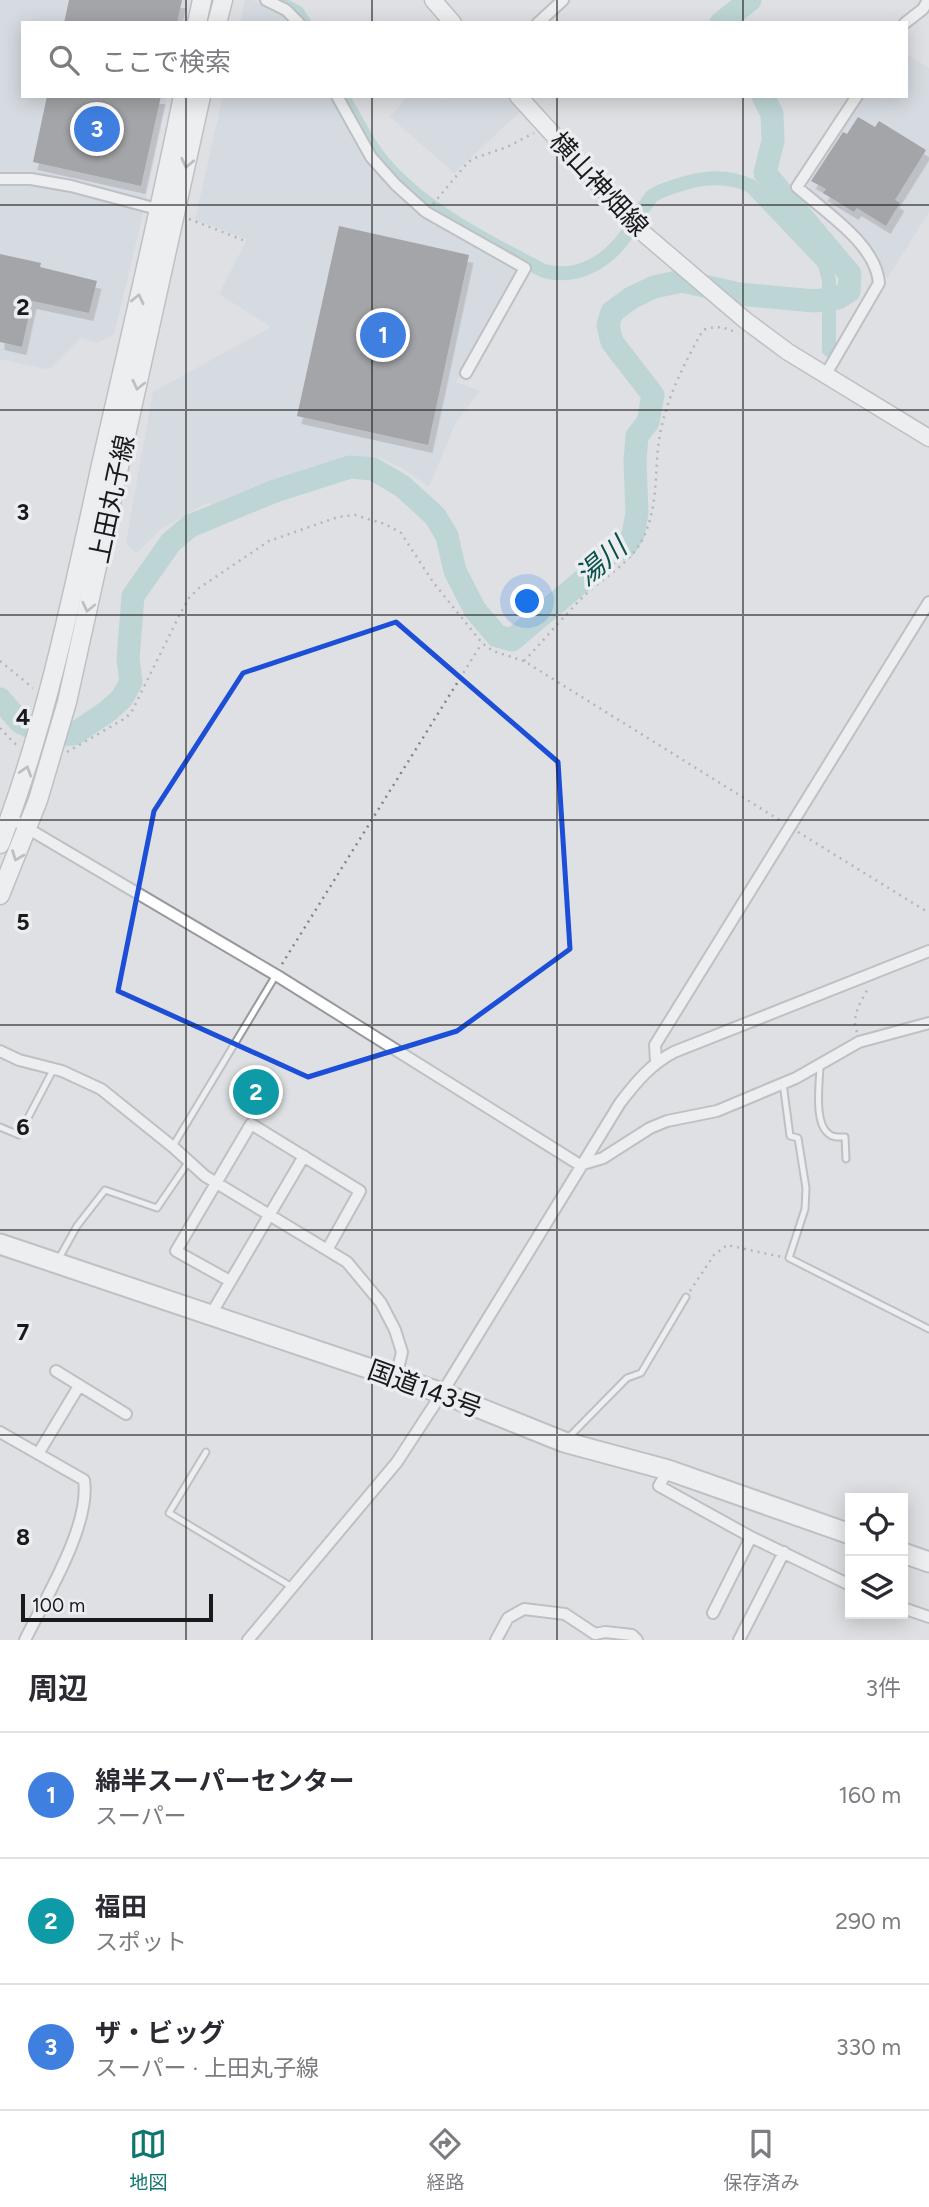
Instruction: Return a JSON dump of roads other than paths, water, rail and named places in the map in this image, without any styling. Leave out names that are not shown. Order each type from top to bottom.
[{"type":"highway","name":"国道143号","points":[[0,1244],[442,1393],[564,1441],[668,1469],[845,1532]]},
{"type":"highway","points":[[908,1555],[929,1562]]},
{"type":"main road","points":[[197,21],[202,0]]},
{"type":"main road","points":[[218,21],[223,0]]},
{"type":"main road","name":"上田丸子線","points":[[0,844],[5,815],[33,747],[47,695],[183,98]]},
{"type":"main road","name":"上田丸子線","points":[[0,895],[28,829],[67,702],[201,98]]},
{"type":"street","points":[[266,0],[286,10],[297,21]]},
{"type":"street","points":[[433,0],[451,21]]},
{"type":"street","points":[[540,21],[563,0]]},
{"type":"street","points":[[908,21],[927,7]]},
{"type":"street","points":[[338,98],[371,157],[411,201],[525,268],[466,373]]},
{"type":"street","name":"横山神畑線","points":[[520,98],[642,232],[749,323],[788,352],[826,374]]},
{"type":"street","points":[[856,98],[797,187],[866,248],[878,273],[879,283],[826,374],[929,438]]},
{"type":"street","points":[[0,180],[31,179],[71,186],[177,214]]},
{"type":"street","points":[[656,1061],[655,1045],[929,602]]},
{"type":"street","points":[[5,815],[276,975],[580,1165],[603,1158],[650,1128],[667,1121],[717,1111],[783,1083],[859,1042],[929,1023]]},
{"type":"street","points":[[248,1640],[397,1462],[620,1103],[656,1061],[929,951]]},
{"type":"street","points":[[0,1051],[19,1060],[54,1069],[101,1090],[215,1182],[347,1262],[381,1303],[395,1330],[402,1352],[396,1377]]},
{"type":"street","points":[[230,1282],[176,1251],[251,1124],[360,1191],[327,1250]]},
{"type":"street","points":[[210,1316],[304,1157]]},
{"type":"street","points":[[56,1371],[126,1415]]},
{"type":"street","points":[[38,1454],[79,1386]]},
{"type":"street","points":[[0,1432],[84,1480],[86,1493],[78,1531],[25,1640]]},
{"type":"street","points":[[668,1469],[659,1486],[751,1537],[845,1582]]},
{"type":"street","points":[[713,1613],[751,1537]]},
{"type":"street","points":[[738,1640],[784,1552]]},
{"type":"street","points":[[496,1640],[508,1618],[524,1609],[565,1614],[596,1634],[632,1634],[637,1640]]},
{"type":"street","points":[[908,1610],[929,1617]]},
{"type":"lane","points":[[173,1147],[276,975]]},
{"type":"lane","points":[[820,1064],[818,1109],[822,1126],[827,1133],[845,1137],[846,1159]]},
{"type":"lane","points":[[0,1127],[19,1135],[54,1069]]},
{"type":"lane","points":[[783,1083],[790,1136],[798,1138],[806,1188],[805,1209],[789,1258],[929,1329]]},
{"type":"lane","points":[[57,1263],[77,1226],[105,1189],[157,1208],[189,1161]]},
{"type":"lane","points":[[564,1441],[626,1378],[641,1373],[686,1297]]},
{"type":"lane","points":[[206,1452],[169,1513],[292,1587]]},
{"type":"waterway","name":"湯川","points":[[724,21],[750,0]]},
{"type":"waterway","points":[[278,2],[298,13],[303,21]]},
{"type":"waterway","points":[[343,98],[376,153],[410,189],[453,221],[544,271],[569,273],[591,266],[602,260],[627,234]]},
{"type":"waterway","name":"湯川","points":[[0,699],[20,722],[48,735],[74,734],[108,711],[122,698],[131,682],[128,659],[133,596],[171,542],[190,526],[275,491],[350,467],[373,469],[402,486],[435,516],[447,536],[455,571],[475,610],[497,636],[512,640],[588,576],[610,553],[625,547],[633,535],[637,513],[637,436],[648,422],[653,395],[612,342],[608,325],[612,312],[631,298],[654,287],[682,281],[739,294],[814,301],[838,298],[849,291],[850,274],[765,173],[773,141],[772,114],[764,98]]},
{"type":"waterway","points":[[641,211],[652,196],[693,181],[717,178],[740,181],[751,186],[825,264],[829,281],[829,350]]},
{"type":"place","name":"ザ・ビッグ","points":[[97,129]]},
{"type":"place","name":"綿半スーパーセンター","points":[[383,335]]},
{"type":"place","name":"福田","points":[[256,1092]]}]
